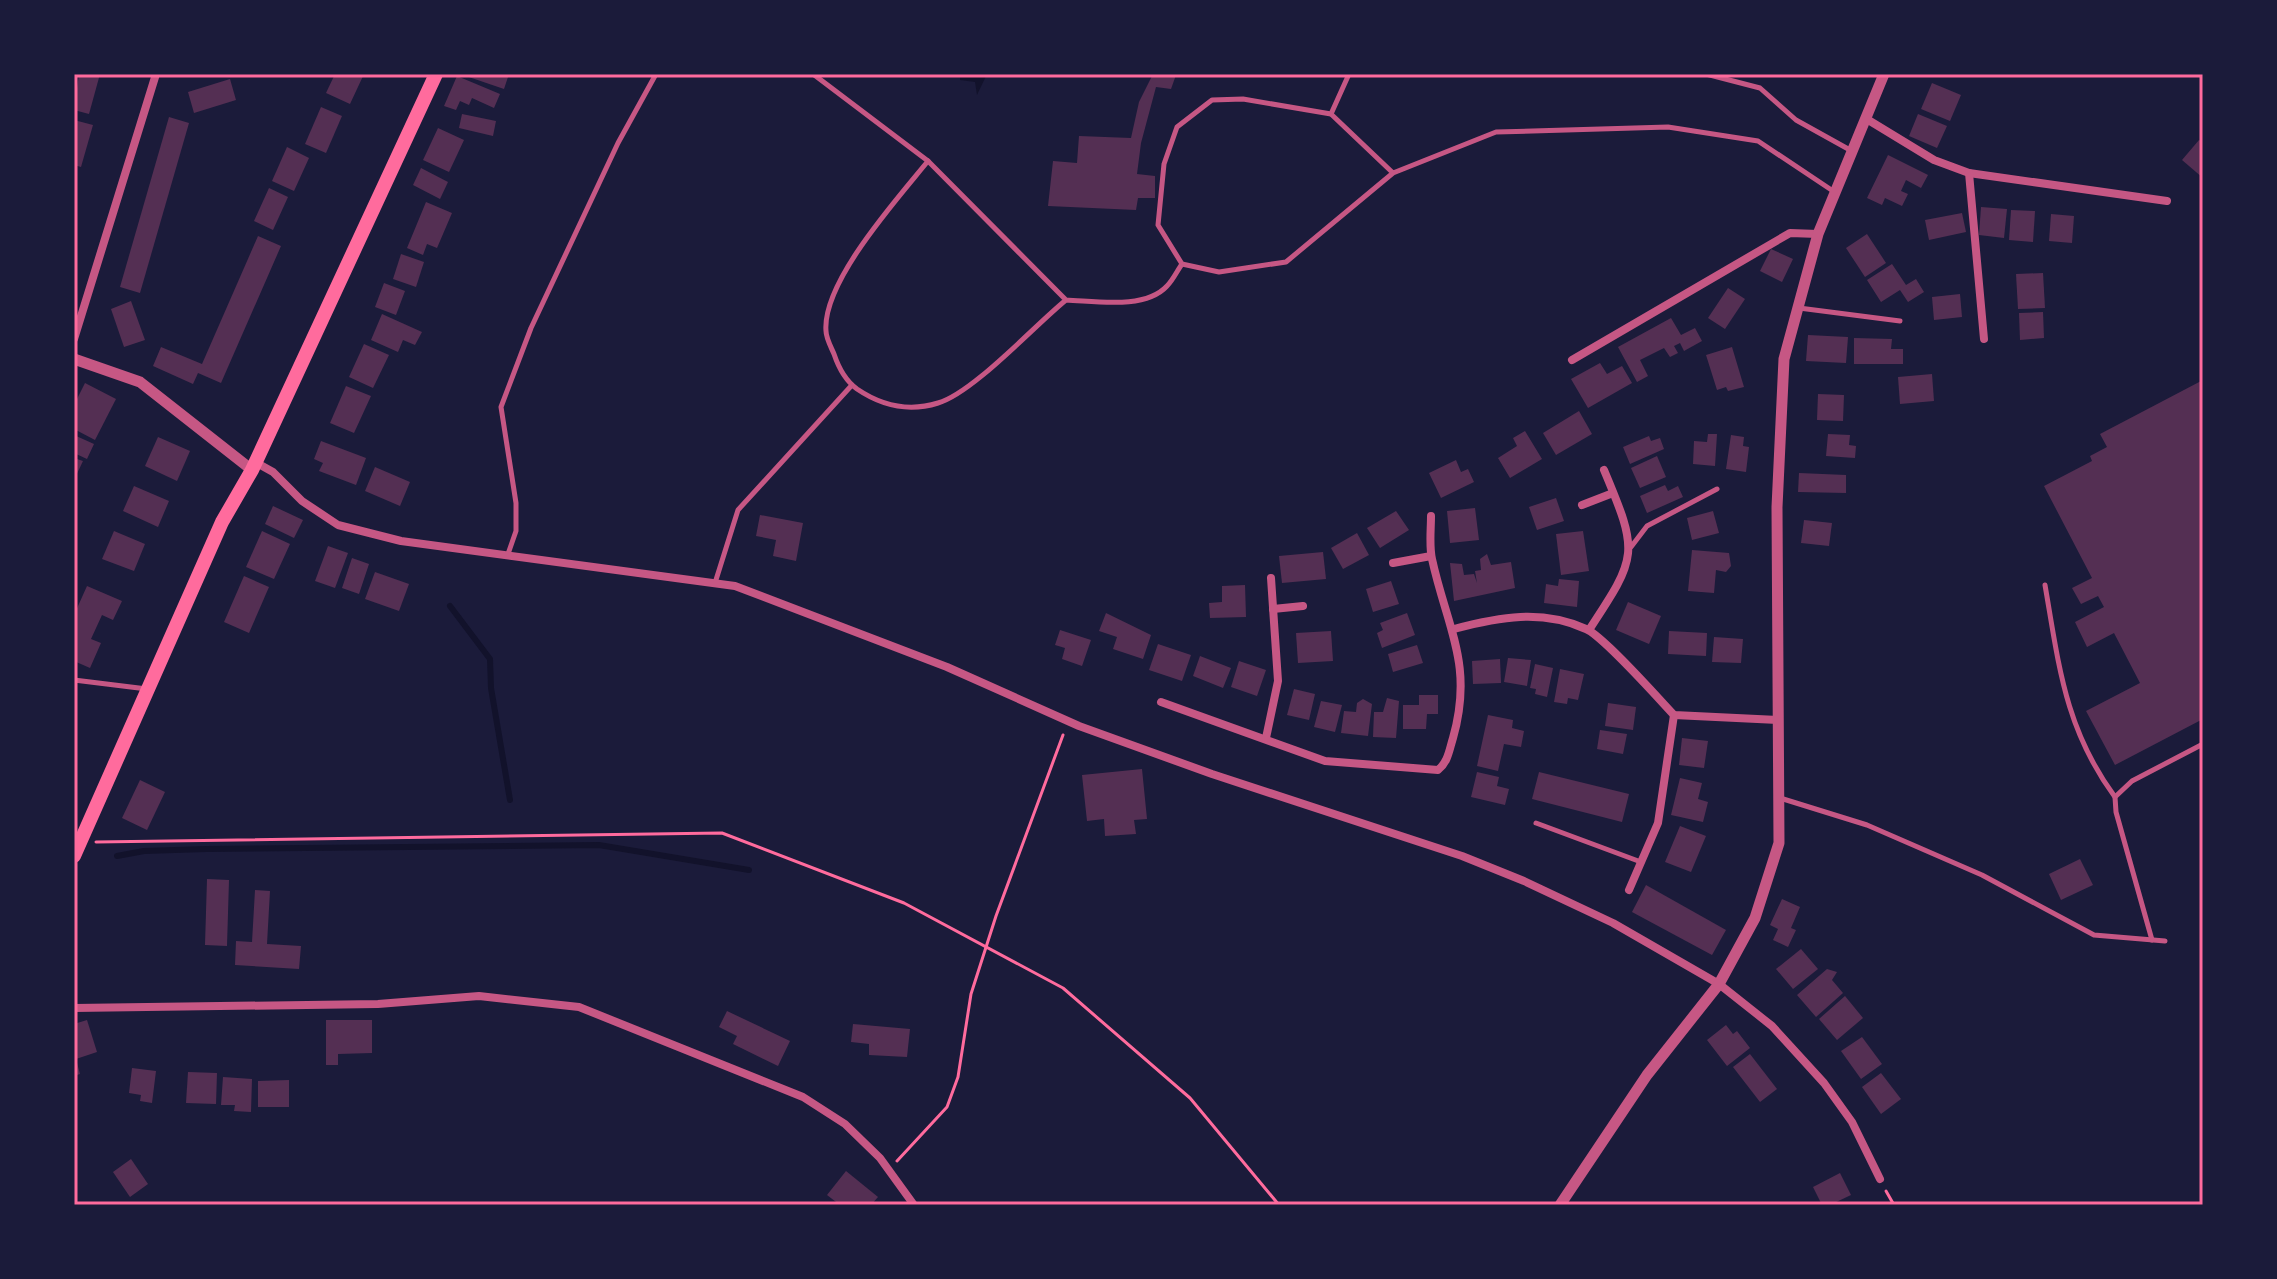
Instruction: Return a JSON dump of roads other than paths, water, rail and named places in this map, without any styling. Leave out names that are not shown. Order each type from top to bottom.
[{"type":"main road","points":[[74,856],[222,522],[253,466],[436,74]]},
{"type":"street","points":[[74,339],[156,74]]},
{"type":"street","points":[[1560,1205],[1647,1075],[1719,984],[1755,918],[1779,843],[1778,478],[1784,359],[1833,191],[1884,74]]},
{"type":"street","points":[[1865,118],[1934,160],[1969,173],[2167,201]]},
{"type":"street","points":[[1969,173],[1984,339]]},
{"type":"street","points":[[1572,360],[1790,233],[1818,234]]},
{"type":"street","points":[[74,359],[140,382],[253,466],[273,472],[302,501],[338,525],[401,541],[735,586],[920,656],[1063,718],[1212,774],[1462,856],[1524,881],[1613,923],[1719,984],[1772,1026],[1824,1083],[1852,1122],[1880,1179]]},
{"type":"street","points":[[1589,630],[1625,575],[1631,547],[1604,470]]},
{"type":"street","points":[[1582,505],[1613,493]]},
{"type":"street","points":[[1161,702],[1325,761],[1438,770],[1446,764],[1461,711],[1463,683],[1454,629],[1431,556],[1431,516]]},
{"type":"street","points":[[1393,563],[1431,556]]},
{"type":"street","points":[[1266,738],[1278,681],[1271,578]]},
{"type":"street","points":[[1273,609],[1303,606]]},
{"type":"street","points":[[1454,629],[1494,618],[1538,615],[1589,630],[1674,715],[1778,720]]},
{"type":"street","points":[[1629,890],[1658,823],[1674,715]]},
{"type":"street","points":[[74,1008],[378,1004],[479,996],[579,1007],[803,1097],[845,1124],[889,1169],[914,1205]]},
{"type":"lane","points":[[508,554],[516,531],[516,503],[501,407],[531,328],[618,143],[656,74]]},
{"type":"lane","points":[[813,74],[928,161],[1066,300],[1109,302],[1151,297],[1167,287],[1182,264]]},
{"type":"lane","points":[[1331,114],[1349,74]]},
{"type":"lane","points":[[1706,74],[1760,88],[1796,120],[1850,150]]},
{"type":"lane","points":[[1393,173],[1331,114],[1243,99],[1212,100],[1177,127],[1164,164],[1158,225],[1182,264],[1219,272],[1286,262],[1393,173],[1496,132],[1668,127],[1758,141],[1833,191]]},
{"type":"lane","points":[[928,161],[871,232],[832,295],[826,331],[837,364],[852,385],[871,398],[905,409],[940,403],[977,379],[1066,300]]},
{"type":"lane","points":[[1798,308],[1900,321]]},
{"type":"lane","points":[[715,583],[738,510],[852,385]]},
{"type":"lane","points":[[1631,547],[1647,526],[1717,489]]},
{"type":"lane","points":[[2045,585],[2062,681],[2074,727],[2097,772],[2115,797],[2116,812],[2152,940]]},
{"type":"lane","points":[[74,680],[148,689]]},
{"type":"lane","points":[[2115,797],[2132,781],[2203,744]]},
{"type":"lane","points":[[1779,798],[1867,825],[1982,875],[2042,911],[2094,935],[2165,941]]},
{"type":"lane","points":[[1536,823],[1641,862]]},
{"type":"waterway","points":[[450,606],[490,659],[491,688],[510,800]]},
{"type":"waterway","points":[[117,856],[144,851],[206,849],[599,845],[749,870]]}]
